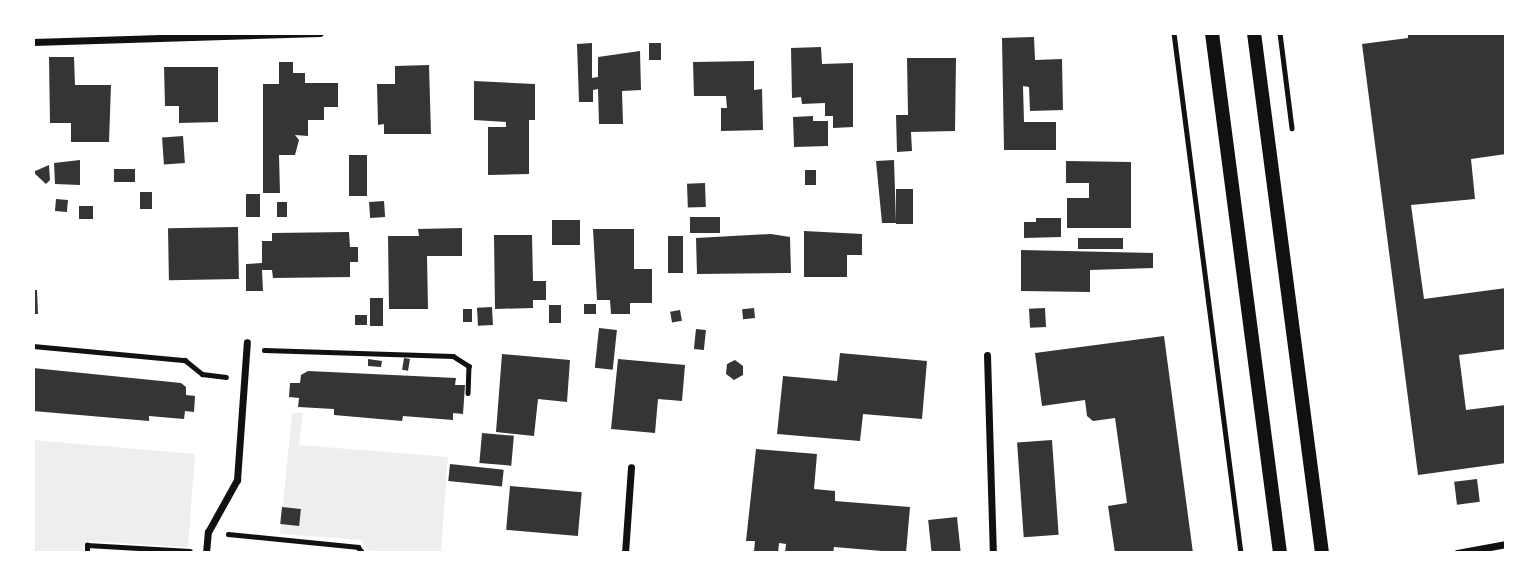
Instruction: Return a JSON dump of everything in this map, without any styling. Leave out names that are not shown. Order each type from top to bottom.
[{"type":"main road","points":[[1213,33],[1280,553]]},
{"type":"main road","points":[[1254,33],[1322,553]]},
{"type":"street","points":[[33,42],[320,33]]},
{"type":"street","points":[[206,553],[208,532],[237,480],[246,345]]},
{"type":"street","points":[[987,355],[993,553]]},
{"type":"street","points":[[625,553],[631,467]]},
{"type":"street","points":[[1457,553],[1506,544]]},
{"type":"path","points":[[1174,33],[1241,553]]},
{"type":"path","points":[[246,345],[453,356],[469,366],[468,393]]},
{"type":"path","points":[[33,346],[185,360],[202,374],[244,379]]},
{"type":"path","points":[[208,532],[358,547],[363,553]]},
{"type":"path","points":[[86,553],[87,544],[206,553]]},
{"type":"shaded area","points":[[292,413],[303,413],[299,445],[448,457],[441,550],[462,553],[370,553],[361,540],[280,534]]},
{"type":"shaded area","points":[[33,440],[195,454],[188,547],[85,541],[83,553],[33,553]]},
{"type":"building","points":[[1408,33],[1506,33],[1506,154],[1471,159],[1475,199],[1411,205],[1424,299],[1506,288],[1506,349],[1459,355],[1466,410],[1506,405],[1506,463],[1418,475],[1362,44],[1408,38]]},
{"type":"building","points":[[1034,37],[1035,60],[1062,59],[1063,110],[1030,111],[1029,87],[1023,86],[1024,122],[1056,122],[1056,150],[1004,150],[1002,38]]},
{"type":"building","points":[[592,43],[592,78],[598,77],[598,57],[640,51],[641,90],[622,91],[623,124],[599,124],[598,89],[593,90],[593,102],[579,102],[577,44]]},
{"type":"building","points":[[649,43],[661,43],[661,60],[649,60]]},
{"type":"building","points":[[821,47],[822,64],[853,63],[853,127],[833,128],[833,116],[825,116],[825,103],[802,104],[801,97],[792,98],[791,48]]},
{"type":"building","points":[[49,57],[74,57],[75,85],[111,85],[109,142],[71,142],[71,123],[50,123]]},
{"type":"building","points":[[907,58],[956,58],[955,131],[911,132],[912,151],[897,152],[896,115],[908,115]]},
{"type":"building","points":[[754,61],[754,90],[762,89],[763,130],[721,131],[721,108],[727,108],[726,96],[694,96],[693,62]]},
{"type":"building","points":[[279,62],[293,62],[293,73],[305,73],[305,83],[338,83],[338,107],[324,107],[324,120],[308,120],[308,136],[295,135],[299,140],[295,155],[279,155],[280,193],[263,193],[263,84],[279,84]]},
{"type":"building","points":[[429,65],[431,134],[384,134],[384,124],[378,125],[377,84],[395,84],[395,66]]},
{"type":"building","points":[[164,67],[218,67],[218,122],[179,123],[179,106],[165,106]]},
{"type":"building","points":[[474,81],[535,84],[535,120],[529,120],[529,174],[488,175],[488,127],[506,127],[506,122],[474,120]]},
{"type":"building","points":[[813,116],[813,121],[828,121],[828,146],[794,147],[793,117]]},
{"type":"building","points":[[183,136],[185,163],[164,164],[162,137]]},
{"type":"building","points":[[349,155],[367,155],[367,196],[349,196]]},
{"type":"building","points":[[80,160],[80,185],[55,184],[54,163]]},
{"type":"building","points":[[894,160],[896,223],[882,223],[876,161]]},
{"type":"building","points":[[1066,161],[1131,162],[1131,228],[1067,228],[1067,198],[1089,198],[1089,183],[1066,183]]},
{"type":"building","points":[[49,165],[50,180],[46,184],[33,172]]},
{"type":"building","points":[[114,169],[135,169],[135,182],[114,182]]},
{"type":"building","points":[[805,170],[816,170],[816,185],[805,185]]},
{"type":"building","points":[[705,183],[706,207],[688,208],[687,184]]},
{"type":"building","points":[[896,189],[913,189],[913,224],[896,224]]},
{"type":"building","points":[[140,192],[152,192],[152,209],[140,209]]},
{"type":"building","points":[[246,194],[260,194],[260,217],[246,217]]},
{"type":"building","points":[[56,199],[68,200],[67,212],[55,211]]},
{"type":"building","points":[[384,201],[385,217],[370,218],[369,202]]},
{"type":"building","points":[[277,202],[287,202],[287,217],[277,217]]},
{"type":"building","points":[[79,206],[93,206],[93,219],[79,219]]},
{"type":"building","points":[[690,217],[720,217],[720,233],[690,233]]},
{"type":"building","points":[[1036,218],[1061,218],[1061,237],[1024,238],[1024,222],[1036,222]]},
{"type":"building","points":[[552,220],[580,220],[580,245],[552,245]]},
{"type":"building","points":[[238,227],[239,279],[169,280],[168,228]]},
{"type":"building","points":[[462,228],[462,256],[427,256],[428,309],[389,309],[388,236],[419,236],[418,229]]},
{"type":"building","points":[[593,229],[634,229],[634,269],[652,269],[652,303],[630,303],[630,314],[611,314],[610,300],[597,300]]},
{"type":"building","points":[[804,231],[862,234],[862,255],[847,255],[847,277],[804,277]]},
{"type":"building","points":[[349,232],[350,247],[358,247],[358,262],[350,262],[350,277],[273,278],[272,270],[262,270],[263,291],[246,291],[246,264],[262,263],[262,241],[272,241],[272,233]]},
{"type":"building","points":[[771,234],[790,237],[791,273],[697,274],[696,238]]},
{"type":"building","points":[[494,235],[532,235],[533,281],[546,281],[546,300],[533,300],[533,308],[495,309]]},
{"type":"building","points":[[668,236],[683,236],[683,273],[668,273]]},
{"type":"building","points":[[1078,238],[1123,238],[1123,249],[1078,249]]},
{"type":"building","points":[[1021,250],[1153,253],[1153,268],[1090,270],[1090,292],[1021,291]]},
{"type":"building","points":[[33,290],[37,290],[38,314],[33,314]]},
{"type":"building","points":[[370,298],[383,298],[383,326],[370,326]]},
{"type":"building","points":[[584,304],[596,304],[596,314],[584,314]]},
{"type":"building","points":[[549,305],[561,305],[561,323],[549,323]]},
{"type":"building","points":[[492,307],[493,325],[478,326],[477,308]]},
{"type":"building","points":[[754,308],[755,318],[743,319],[742,309]]},
{"type":"building","points":[[1045,308],[1046,327],[1030,328],[1029,309]]},
{"type":"building","points":[[463,309],[472,309],[472,322],[463,322]]},
{"type":"building","points":[[680,310],[682,321],[672,323],[670,312]]},
{"type":"building","points":[[355,315],[367,315],[367,325],[355,325]]},
{"type":"building","points":[[599,328],[617,330],[613,370],[595,368]]},
{"type":"building","points":[[696,329],[706,330],[704,350],[694,349]]},
{"type":"building","points":[[1164,336],[1193,553],[1115,553],[1108,506],[1127,503],[1115,418],[1093,421],[1087,416],[1085,400],[1042,406],[1035,353]]},
{"type":"building","points":[[840,353],[927,361],[922,419],[863,414],[860,441],[777,434],[783,376],[837,381]]},
{"type":"building","points":[[502,354],[570,360],[567,402],[538,399],[534,436],[496,432]]},
{"type":"building","points":[[404,358],[410,359],[408,371],[402,370]]},
{"type":"building","points":[[368,359],[382,361],[381,367],[368,366]]},
{"type":"building","points":[[618,359],[685,365],[682,401],[658,399],[655,433],[611,429]]},
{"type":"building","points":[[735,360],[743,366],[743,375],[734,380],[726,374],[727,364]]},
{"type":"building","points":[[33,368],[181,383],[186,387],[186,395],[195,396],[194,412],[185,411],[184,419],[149,416],[149,421],[33,411]]},
{"type":"building","points":[[308,371],[456,378],[455,385],[465,385],[463,414],[453,413],[453,420],[403,416],[402,421],[334,415],[334,409],[298,407],[299,398],[289,397],[290,383],[300,383],[301,375]]},
{"type":"building","points":[[482,433],[514,436],[511,466],[479,463]]},
{"type":"building","points":[[1052,440],[1059,535],[1024,537],[1017,442]]},
{"type":"building","points":[[756,449],[817,454],[814,489],[835,491],[835,501],[910,507],[906,553],[834,547],[833,553],[785,553],[786,544],[779,543],[778,553],[754,551],[755,541],[746,541]]},
{"type":"building","points":[[450,464],[504,470],[502,487],[448,481]]},
{"type":"building","points":[[1477,479],[1480,502],[1457,505],[1454,482]]},
{"type":"building","points":[[510,486],[582,492],[578,536],[506,530]]},
{"type":"building","points":[[282,507],[301,509],[299,526],[280,524]]},
{"type":"building","points":[[957,517],[961,553],[932,553],[928,520]]}]
